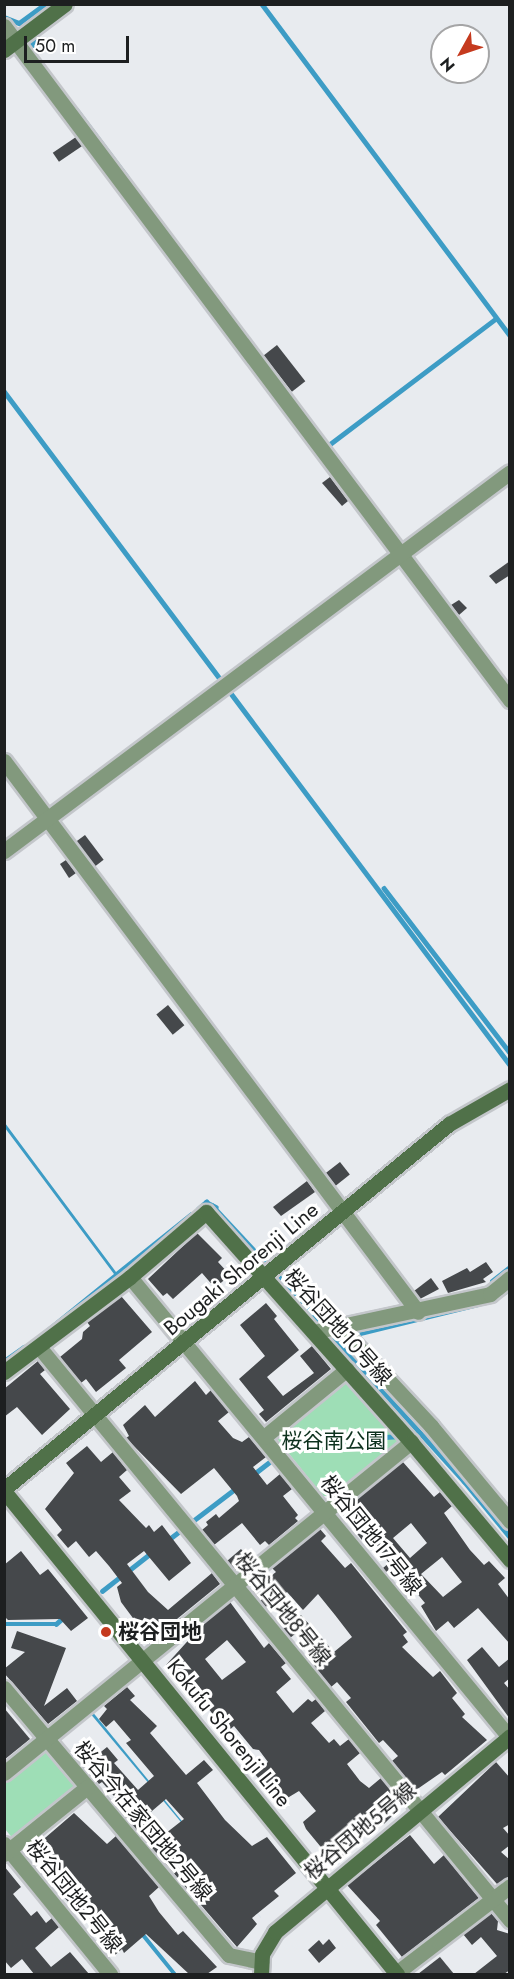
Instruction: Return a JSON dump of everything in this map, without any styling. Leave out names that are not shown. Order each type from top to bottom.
[{"type":"main road","points":[[10,46],[65,4]]},
{"type":"main road","name":"Bougaki Shorenji Line","points":[[4,1490],[449,1124],[510,1089]]},
{"type":"main road","name":"桜谷団地10号線","points":[[4,1372],[130,1277],[206,1212],[411,1442],[510,1560]]},
{"type":"main road","name":"Kokufu Shorenji Line","points":[[4,1490],[396,1974]]},
{"type":"main road","name":"桜谷団地5号線","points":[[261,1968],[275,1932],[326,1886],[509,1737]]},
{"type":"street","points":[[4,26],[10,46],[510,700]]},
{"type":"street","points":[[4,851],[510,472]]},
{"type":"street","points":[[4,761],[418,1312]]},
{"type":"street","name":"桜谷団地17号線","points":[[130,1277],[509,1737]]},
{"type":"street","points":[[313,1332],[418,1312],[490,1294],[510,1278]]},
{"type":"street","points":[[340,1328],[432,1426],[510,1521]]},
{"type":"street","name":"桜谷団地8号線","points":[[39,1347],[510,1920]]},
{"type":"street","points":[[264,1437],[347,1369]]},
{"type":"street","points":[[4,1773],[411,1442]]},
{"type":"street","name":"桜谷今在家団地2号線","points":[[4,1688],[229,1956],[261,1968]]},
{"type":"street","points":[[6,1849],[87,1787]]},
{"type":"street","name":"桜谷団地2号線","points":[[6,1849],[110,1974]]},
{"type":"street","points":[[396,1974],[510,1886]]},
{"type":"green space","name":"桜谷南公園","points":[[345,1377],[401,1441],[332,1496],[323,1496],[274,1435]]},
{"type":"green space","points":[[41,1749],[48,1751],[75,1782],[74,1790],[14,1840],[5,1829],[4,1779]]},
{"type":"water","points":[[5,1123],[116,1272],[191,1212],[193,1215],[32,1344],[30,1342],[114,1274],[5,1128]]},
{"type":"water","points":[[213,1203],[263,1257],[259,1261],[209,1207]]},
{"type":"water","points":[[91,1710],[262,1919],[89,1712]]},
{"type":"water","points":[[86,1861],[177,1974],[172,1974],[85,1867],[57,1889],[55,1886]]},
{"type":"building","points":[[76,137],[82,146],[59,162],[53,153]]},
{"type":"building","points":[[277,345],[305,381],[292,392],[264,355]]},
{"type":"building","points":[[330,477],[348,501],[342,506],[322,483]]},
{"type":"building","points":[[510,561],[510,575],[496,584],[489,576]]},
{"type":"building","points":[[459,600],[467,608],[459,615],[451,605]]},
{"type":"building","points":[[85,835],[104,860],[95,866],[76,842]]},
{"type":"building","points":[[66,860],[76,873],[69,878],[60,864]]},
{"type":"building","points":[[168,1005],[184,1025],[173,1035],[156,1014]]},
{"type":"building","points":[[340,1162],[350,1175],[336,1186],[326,1173]]},
{"type":"building","points":[[307,1181],[315,1192],[281,1216],[273,1207]]},
{"type":"building","points":[[197,1233],[222,1258],[218,1262],[230,1275],[215,1288],[202,1273],[173,1299],[167,1293],[163,1296],[148,1279]]},
{"type":"building","points":[[486,1262],[493,1272],[483,1279],[486,1282],[448,1293],[442,1281],[467,1268],[470,1272]]},
{"type":"building","points":[[431,1278],[439,1289],[420,1299],[414,1291]]},
{"type":"building","points":[[121,1296],[152,1332],[119,1360],[126,1368],[96,1392],[86,1379],[81,1383],[60,1357],[82,1339],[83,1332],[90,1326],[87,1322]]},
{"type":"building","points":[[266,1303],[277,1316],[274,1319],[299,1350],[267,1377],[283,1396],[314,1373],[300,1356],[312,1346],[331,1369],[266,1422],[259,1414],[264,1410],[239,1379],[265,1356],[240,1325]]},
{"type":"building","points":[[38,1361],[45,1370],[40,1374],[70,1409],[42,1435],[17,1407],[4,1417],[4,1389]]},
{"type":"building","points":[[195,1381],[206,1395],[211,1390],[229,1412],[218,1421],[233,1438],[242,1442],[249,1437],[266,1457],[253,1467],[267,1485],[280,1474],[292,1489],[283,1496],[298,1515],[295,1518],[298,1521],[269,1545],[265,1541],[260,1545],[242,1523],[214,1545],[202,1530],[208,1525],[206,1522],[216,1514],[219,1518],[239,1501],[214,1468],[181,1494],[126,1438],[129,1436],[123,1425],[145,1405],[155,1417]]},
{"type":"building","points":[[87,1446],[101,1462],[113,1452],[127,1470],[119,1477],[131,1491],[119,1500],[146,1528],[149,1525],[154,1532],[162,1525],[191,1563],[169,1581],[144,1551],[127,1564],[148,1592],[168,1610],[212,1573],[220,1584],[150,1641],[121,1602],[117,1587],[122,1583],[109,1566],[96,1551],[89,1557],[76,1541],[68,1548],[57,1535],[62,1530],[45,1509],[74,1473],[66,1463]]},
{"type":"building","points":[[402,1461],[434,1497],[440,1492],[452,1506],[444,1513],[470,1550],[484,1565],[489,1561],[505,1578],[498,1584],[510,1600],[510,1644],[478,1608],[454,1628],[448,1621],[436,1631],[421,1606],[425,1603],[400,1573],[392,1579],[383,1568],[389,1563],[373,1543],[365,1538],[362,1540],[343,1516],[348,1513],[345,1509]],"holes":[[[411,1523],[427,1543],[410,1558],[393,1538]],[[442,1557],[462,1582],[443,1597],[421,1574]]]},
{"type":"building","points":[[320,1529],[326,1536],[321,1541],[345,1568],[351,1563],[407,1632],[403,1635],[408,1642],[402,1647],[433,1677],[440,1671],[457,1693],[452,1698],[465,1714],[462,1717],[487,1740],[445,1775],[442,1772],[416,1790],[392,1761],[398,1756],[383,1740],[379,1743],[346,1702],[351,1698],[337,1682],[331,1687],[313,1665],[320,1659],[304,1641],[295,1634],[290,1638],[283,1629],[301,1615],[334,1652],[352,1637],[318,1594],[303,1610],[287,1592],[267,1609],[252,1591],[276,1572],[272,1568]]},
{"type":"building","points":[[241,1549],[250,1560],[235,1570],[227,1561]]},
{"type":"building","points":[[21,1551],[40,1575],[48,1569],[88,1618],[71,1631],[60,1619],[8,1620],[4,1616],[4,1565]]},
{"type":"building","points":[[230,1602],[264,1648],[269,1643],[286,1663],[281,1667],[291,1679],[276,1692],[293,1713],[308,1699],[312,1702],[316,1699],[325,1711],[311,1723],[329,1743],[334,1739],[340,1746],[349,1739],[360,1753],[347,1764],[360,1781],[369,1788],[381,1778],[403,1805],[384,1824],[379,1817],[357,1835],[361,1839],[342,1857],[330,1848],[325,1852],[306,1829],[303,1822],[316,1811],[299,1791],[279,1803],[254,1773],[268,1762],[259,1750],[253,1749],[234,1726],[227,1732],[204,1703],[199,1707],[166,1665],[204,1623]],"holes":[[[227,1640],[246,1662],[222,1680],[205,1659]]]},
{"type":"building","points":[[17,1631],[66,1648],[44,1706],[67,1688],[77,1701],[48,1724],[4,1673],[4,1669],[25,1652],[11,1648]]},
{"type":"building","points":[[482,1647],[499,1667],[510,1658],[510,1678],[504,1683],[510,1690],[510,1719],[467,1660]]},
{"type":"building","points":[[127,1687],[135,1696],[130,1700],[157,1726],[150,1733],[186,1775],[204,1760],[213,1770],[197,1783],[225,1820],[252,1846],[267,1837],[296,1873],[274,1891],[279,1896],[252,1918],[257,1924],[237,1947],[116,1806],[120,1803],[102,1782],[99,1784],[90,1773],[92,1771],[86,1764],[107,1747],[118,1760],[114,1763],[138,1790],[154,1776],[126,1743],[131,1740],[114,1720],[106,1727],[99,1719],[107,1709],[104,1706]],"holes":[[[166,1799],[184,1819],[161,1837],[145,1817]]]},
{"type":"building","points":[[4,1708],[30,1739],[4,1760]]},
{"type":"building","points":[[496,1762],[510,1778],[510,1824],[503,1828],[510,1836],[510,1845],[501,1852],[510,1860],[510,1876],[497,1884],[438,1817]]},
{"type":"building","points":[[74,1813],[107,1844],[116,1836],[159,1887],[149,1896],[159,1912],[178,1935],[183,1931],[217,1967],[207,1974],[189,1974],[146,1934],[124,1953],[122,1949],[115,1955],[75,1902],[71,1905],[61,1894],[72,1885],[38,1844]]},
{"type":"building","points":[[410,1835],[434,1864],[444,1855],[479,1898],[402,1957],[376,1925],[380,1921],[347,1885]]},
{"type":"building","points":[[4,1866],[21,1887],[13,1894],[31,1916],[37,1911],[46,1923],[52,1918],[59,1927],[35,1948],[51,1967],[70,1952],[89,1974],[34,1974],[22,1959],[11,1968],[4,1960]]},
{"type":"building","points":[[491,1913],[498,1921],[497,1930],[510,1934],[510,1970],[504,1974],[474,1974],[497,1956],[481,1937],[472,1945],[463,1934]]},
{"type":"building","points":[[329,1939],[336,1948],[319,1963],[308,1950],[319,1940],[323,1945]]},
{"type":"building","points":[[440,1957],[454,1974],[418,1974]]},
{"type":"waterway","points":[[4,17],[19,23],[45,4]]},
{"type":"waterway","points":[[262,4],[510,336]]},
{"type":"waterway","points":[[34,55],[31,44],[36,39]]},
{"type":"waterway","points":[[76,109],[127,177]]},
{"type":"waterway","points":[[326,447],[494,320]]},
{"type":"waterway","points":[[4,391],[510,1065]]},
{"type":"waterway","points":[[384,888],[510,1053]]},
{"type":"waterway","points":[[198,1209],[206,1202],[216,1207]]},
{"type":"waterway","points":[[260,1256],[464,1481],[510,1537]]},
{"type":"waterway","points":[[492,1281],[510,1267]]},
{"type":"waterway","points":[[489,1301],[510,1289]]},
{"type":"waterway","points":[[356,1334],[478,1304]]},
{"type":"waterway","points":[[4,1361],[24,1347]]},
{"type":"waterway","points":[[254,1474],[294,1443],[400,1436]]},
{"type":"waterway","points":[[168,1540],[236,1488]]},
{"type":"waterway","points":[[128,1571],[152,1552]]},
{"type":"waterway","points":[[102,1591],[121,1576]]},
{"type":"waterway","points":[[4,1624],[56,1624],[65,1616]]},
{"type":"place","name":"桜谷団地","points":[[106,1632]]}]
